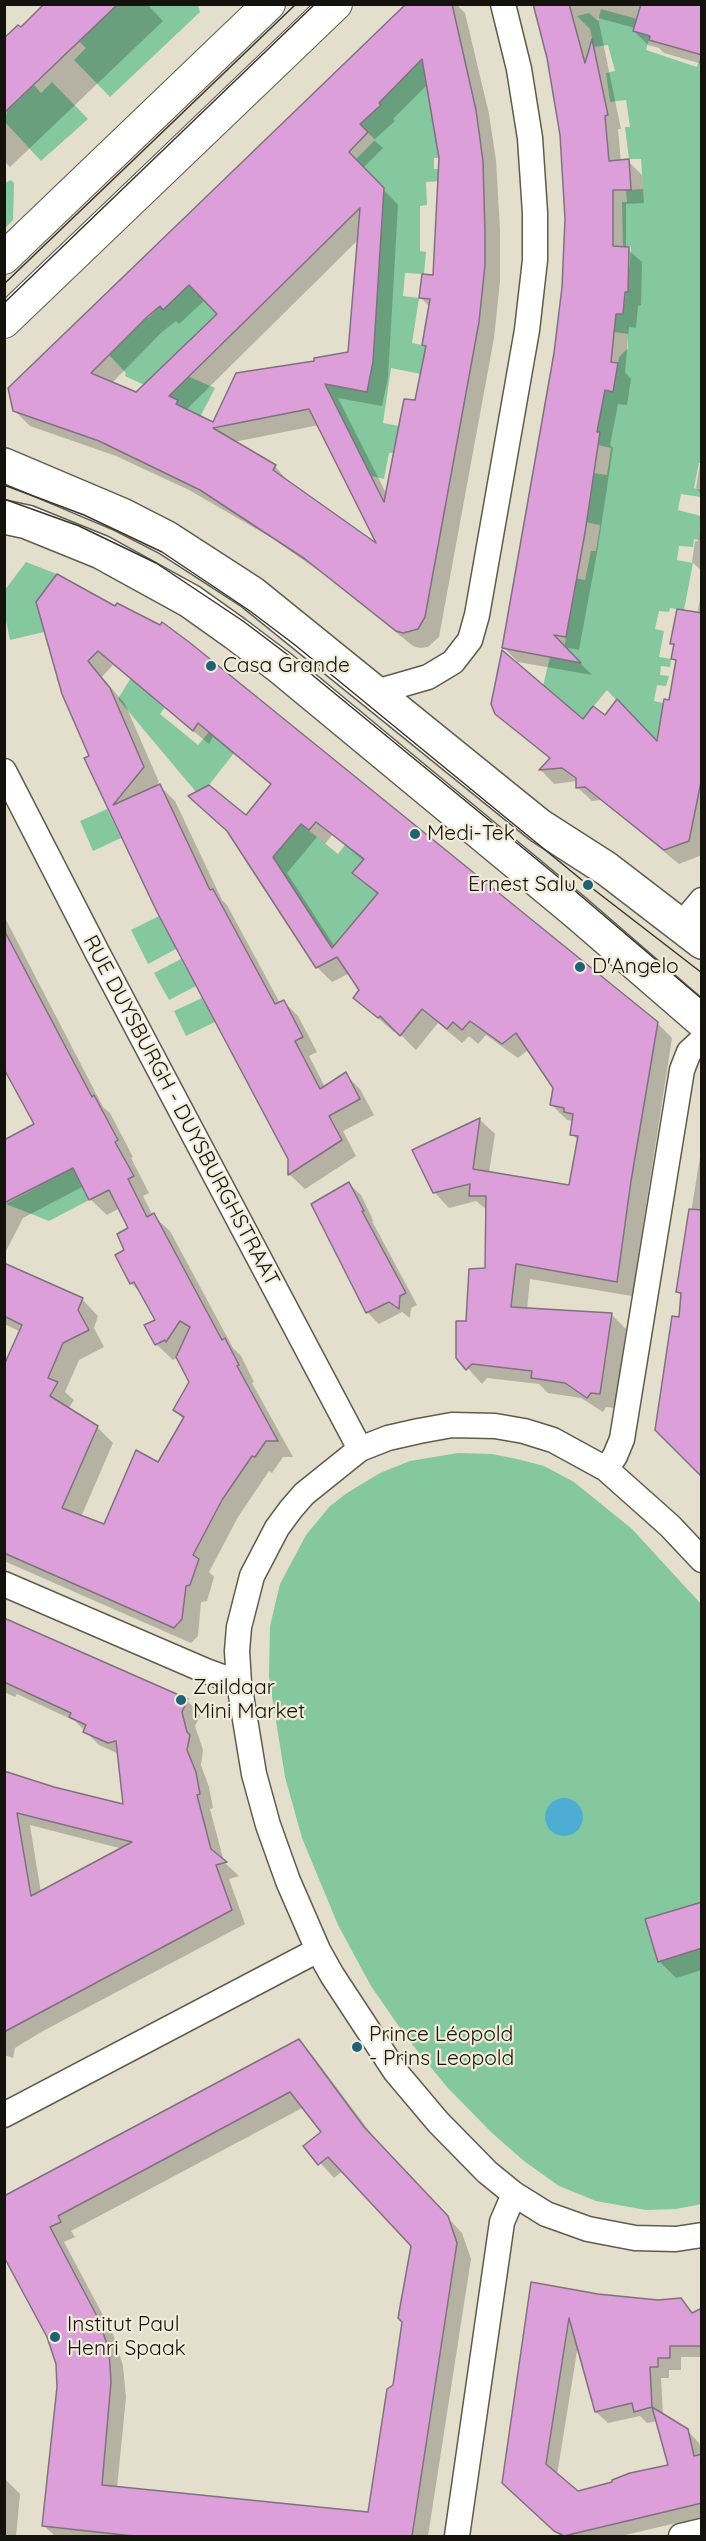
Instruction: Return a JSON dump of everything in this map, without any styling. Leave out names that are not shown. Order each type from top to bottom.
[{"type":"main road","points":[[4,465],[122,515],[167,538],[252,593],[540,826],[601,865],[691,934]]},
{"type":"main road","points":[[4,517],[27,522],[101,552],[190,601],[235,633],[280,667],[539,882],[702,1021]]},
{"type":"street","points":[[4,258],[269,4]]},
{"type":"street","points":[[4,322],[336,4]]},
{"type":"street","points":[[375,692],[428,676],[453,662],[470,640],[477,615],[527,330],[535,260],[535,213],[530,138],[519,69],[502,4]]},
{"type":"street","name":"RUE DUYSBURGH - DUYSBURGHSTRAAT","points":[[4,771],[98,954],[360,1449]]},
{"type":"street","points":[[691,934],[702,900]]},
{"type":"street","points":[[606,1469],[615,1456],[622,1439],[682,1070],[693,1047],[702,1040]]},
{"type":"street","points":[[702,1560],[670,1526],[606,1469],[553,1440],[524,1431],[495,1426],[453,1425],[388,1438],[360,1449],[304,1494],[276,1528],[264,1551],[252,1576],[239,1627],[239,1683],[254,1774],[268,1825],[288,1881],[318,1950],[362,2023],[395,2071],[438,2122],[488,2172],[514,2194],[546,2214],[588,2229],[636,2238],[676,2239],[702,2235]]},
{"type":"street","points":[[4,1584],[239,1683]]},
{"type":"street","points":[[4,2115],[318,1950]]},
{"type":"street","points":[[457,2536],[502,2222],[514,2194]]},
{"type":"street","points":[[681,2536],[702,2531]]},
{"type":"green space","points":[[118,4],[198,5],[200,12],[110,97],[74,60],[86,48],[79,41]]},
{"type":"green space","points":[[601,9],[637,19],[633,31],[650,36],[646,50],[697,67],[701,59],[702,463],[699,463],[694,488],[701,490],[701,497],[681,494],[678,510],[701,516],[701,527],[699,540],[694,539],[693,547],[679,546],[677,560],[693,563],[684,610],[670,608],[669,612],[659,611],[655,629],[664,631],[659,657],[671,659],[670,667],[661,666],[660,675],[669,676],[666,686],[657,685],[654,701],[663,703],[663,751],[607,690],[583,719],[542,690],[550,657],[562,659],[575,589],[569,577],[585,580],[591,551],[596,551],[600,525],[580,521],[593,473],[607,475],[611,448],[598,445],[600,433],[597,432],[590,388],[613,392],[619,357],[628,348],[628,334],[614,332],[616,314],[623,314],[630,264],[631,247],[623,247],[622,202],[627,202],[626,190],[643,189],[641,159],[629,159],[625,127],[630,127],[626,100],[610,102],[606,73],[615,71],[608,45],[594,47],[590,29],[577,16],[589,13],[598,21]]},
{"type":"green space","points":[[428,55],[428,94],[441,158],[434,158],[434,169],[440,169],[441,181],[426,182],[427,205],[420,206],[420,251],[426,252],[424,274],[405,273],[403,296],[419,298],[412,343],[426,346],[421,374],[391,368],[383,423],[399,426],[393,453],[389,453],[384,479],[371,476],[324,384],[367,392],[373,362],[384,188],[342,145],[356,159],[375,140],[360,124],[375,99],[389,92],[399,83],[408,68]]},
{"type":"green space","points":[[52,82],[88,119],[41,161],[5,122],[7,111],[34,85],[41,93]]},
{"type":"green space","points":[[11,180],[14,183],[13,220],[5,228],[5,183]]},
{"type":"green space","points":[[185,282],[218,314],[164,366],[215,388],[198,421],[151,388],[125,376],[126,373],[105,351],[118,346],[138,326],[144,313],[148,318],[160,306],[163,309],[177,297]]},
{"type":"green space","points":[[26,562],[57,574],[36,602],[44,632],[10,640],[5,616],[4,591]]},
{"type":"green space","points":[[132,676],[166,706],[160,714],[198,745],[209,732],[234,753],[209,785],[196,792],[118,699]]},
{"type":"green space","points":[[107,809],[121,838],[93,851],[80,821]]},
{"type":"green space","points":[[301,824],[338,854],[345,845],[364,859],[353,874],[378,893],[332,948],[273,858]]},
{"type":"green space","points":[[159,916],[176,949],[148,964],[131,930]]},
{"type":"green space","points":[[181,959],[196,986],[169,1000],[154,973]]},
{"type":"green space","points":[[202,998],[215,1022],[186,1036],[174,1011]]},
{"type":"green space","points":[[73,1168],[89,1200],[49,1221],[6,1204]]},
{"type":"green space","points":[[458,1453],[492,1454],[517,1459],[544,1466],[574,1482],[632,1529],[701,1604],[702,2204],[676,2209],[646,2210],[596,2201],[559,2186],[524,2161],[492,2133],[447,2087],[407,2038],[371,1986],[338,1925],[302,1838],[285,1777],[269,1677],[270,1626],[280,1584],[306,1535],[330,1506],[347,1493],[380,1473],[410,1461]]},
{"type":"water","points":[[564,1798],[578,1803],[583,1817],[578,1831],[564,1836],[550,1831],[545,1817],[550,1803]]},
{"type":"building","points":[[44,4],[118,4],[4,113],[4,38],[18,25],[21,27]]},
{"type":"building","points":[[406,4],[452,4],[476,110],[483,161],[485,265],[479,322],[425,617],[418,629],[403,633],[396,631],[305,559],[200,490],[99,441],[13,411],[8,388]],"holes":[[[422,59],[439,158],[433,275],[422,274],[419,298],[430,299],[422,345],[426,346],[415,400],[404,399],[384,502],[325,384],[367,392],[373,362],[384,188],[349,152],[368,132],[360,124],[381,105],[379,103]],[[360,208],[348,352],[314,358],[314,361],[236,373],[213,422],[176,404],[178,400],[169,396]],[[189,285],[217,314],[136,392],[91,373],[147,317],[160,306],[163,310]],[[309,409],[376,543],[273,470],[276,465],[213,428]]]},
{"type":"building","points":[[533,4],[569,4],[585,63],[592,39],[608,115],[605,116],[609,161],[629,159],[631,190],[613,190],[613,246],[629,247],[628,292],[625,292],[623,314],[616,314],[611,362],[618,363],[613,392],[605,390],[597,432],[600,432],[585,533],[566,637],[554,635],[581,663],[502,648],[554,353],[562,287],[565,219],[560,135],[547,58]]},
{"type":"building","points":[[641,4],[702,4],[702,55],[649,40],[650,36],[633,31]]},
{"type":"building","points":[[57,574],[115,606],[117,603],[160,625],[162,622],[658,1022],[631,1181],[617,1282],[516,1264],[511,1307],[612,1313],[600,1394],[591,1393],[587,1398],[565,1383],[531,1378],[532,1371],[472,1364],[466,1370],[456,1358],[456,1321],[466,1321],[469,1269],[485,1268],[486,1196],[469,1196],[470,1184],[433,1193],[412,1150],[480,1118],[473,1169],[569,1185],[578,1136],[570,1135],[573,1114],[564,1112],[564,1108],[550,1105],[553,1088],[516,1033],[502,1044],[470,1021],[462,1030],[453,1022],[447,1029],[422,1009],[400,1036],[380,1016],[378,1018],[353,998],[359,990],[337,957],[316,968],[227,831],[188,796],[209,785],[246,815],[271,784],[198,723],[193,731],[98,651],[88,661],[110,688],[144,767],[113,805],[160,784],[210,890],[213,889],[275,1004],[284,1000],[303,1037],[295,1041],[320,1089],[346,1072],[360,1099],[329,1116],[342,1140],[288,1175],[288,1159],[157,912],[84,758],[89,756],[62,694],[36,602]],"holes":[[[316,822],[364,859],[352,873],[378,893],[332,948],[273,857],[301,824],[309,830]]]},
{"type":"building","points":[[677,609],[702,613],[702,777],[689,841],[664,850],[585,787],[576,788],[576,778],[562,768],[539,770],[550,758],[495,714],[491,704],[502,650],[583,719],[593,706],[605,715],[617,699],[657,741],[664,699],[669,700],[676,660],[671,659],[674,644],[670,644]]},
{"type":"building","points":[[4,930],[92,1097],[94,1095],[118,1140],[115,1142],[134,1176],[128,1179],[147,1217],[154,1213],[222,1340],[225,1338],[239,1365],[237,1366],[278,1441],[266,1441],[255,1457],[252,1456],[222,1500],[193,1555],[199,1559],[190,1585],[186,1586],[182,1619],[174,1628],[4,1553],[4,1365],[22,1325],[4,1316],[4,1263],[83,1298],[78,1310],[89,1330],[63,1343],[48,1378],[58,1382],[50,1396],[98,1426],[62,1508],[104,1524],[136,1450],[158,1462],[184,1417],[173,1410],[189,1382],[176,1357],[190,1327],[180,1321],[166,1342],[165,1340],[155,1345],[144,1325],[155,1320],[134,1282],[130,1284],[115,1255],[124,1250],[117,1234],[128,1228],[109,1190],[89,1200],[73,1168],[4,1203],[4,1140],[34,1124],[4,1069]]},
{"type":"building","points":[[349,1182],[406,1293],[400,1296],[399,1309],[389,1302],[366,1313],[311,1204]]},
{"type":"building","points":[[689,1209],[702,1210],[702,1477],[655,1430],[672,1316],[679,1317],[681,1293],[676,1292]]},
{"type":"building","points":[[4,1618],[188,1699],[182,1712],[187,1732],[190,1735],[187,1750],[196,1772],[200,1794],[197,1795],[211,1849],[227,1862],[216,1865],[232,1910],[4,2032],[4,1771],[54,1787],[123,1804],[116,1741],[108,1743],[83,1732],[86,1725],[69,1717],[71,1713],[4,1682]],"holes":[[[17,1813],[132,1842],[31,1896]]]},
{"type":"building","points":[[702,1902],[702,1948],[658,1962],[645,1919]]},
{"type":"building","points":[[299,2039],[364,2127],[448,2216],[457,2243],[412,2536],[133,2536],[42,2526],[57,2387],[56,2364],[47,2337],[4,2257],[4,2196]],"holes":[[[290,2092],[321,2132],[303,2146],[318,2165],[328,2157],[411,2246],[398,2318],[402,2322],[393,2385],[387,2389],[368,2512],[102,2485],[111,2382],[109,2350],[98,2318],[50,2227],[61,2222],[58,2216]]]},
{"type":"building","points":[[531,2282],[598,2294],[658,2300],[681,2298],[692,2313],[702,2308],[702,2346],[670,2346],[670,2358],[658,2358],[658,2367],[650,2367],[652,2407],[688,2429],[694,2456],[702,2454],[702,2503],[564,2536],[554,2531],[502,2483]],"holes":[[[569,2318],[595,2412],[632,2403],[634,2412],[652,2407],[668,2465],[630,2473],[612,2482],[578,2491],[546,2464]]]},
{"type":"tram line","points":[[4,284],[296,4]]},
{"type":"tram line","points":[[4,303],[315,4]]},
{"type":"tram line","points":[[4,485],[84,515],[162,552],[250,611],[295,645],[588,885],[702,973]]},
{"type":"tram line","points":[[4,499],[79,526],[156,563],[243,621],[288,655],[574,890],[702,999]]},
{"type":"place","name":"Casa Grande","points":[[211,666]]},
{"type":"place","name":"Medi-Tek","points":[[415,834]]},
{"type":"place","name":"Ernest Salu","points":[[588,885]]},
{"type":"place","name":"D'Angelo","points":[[580,967]]},
{"type":"place","name":"Zaildaar Mini Market","points":[[181,1700]]},
{"type":"place","name":"Prince Léopold - Prins Leopold","points":[[357,2047]]},
{"type":"place","name":"Institut Paul Henri Spaak","points":[[55,2337]]}]
